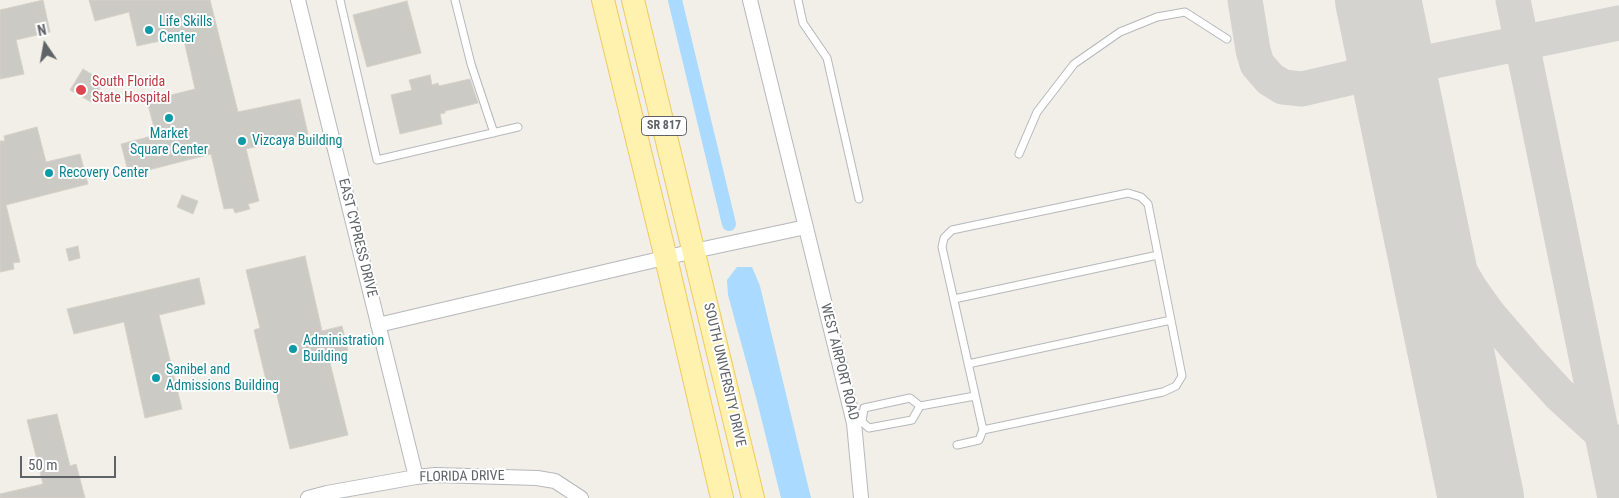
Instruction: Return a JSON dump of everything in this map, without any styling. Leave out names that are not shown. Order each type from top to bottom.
[{"type":"main road","name":"SR 817","points":[[602,0],[666,258],[722,498]]},
{"type":"main road","name":"SOUTH UNIVERSITY DRIVE","points":[[633,0],[753,498]]},
{"type":"street","name":"EAST CYPRESS DRIVE","points":[[298,0],[416,476]]},
{"type":"street","name":"WEST AIRPORT ROAD","points":[[750,0],[806,227],[858,423],[860,498]]},
{"type":"street","points":[[378,325],[694,251],[806,227]]},
{"type":"street","name":"FLORIDA DRIVE","points":[[308,498],[416,476],[493,475],[555,481],[581,498]]},
{"type":"lane","points":[[340,0],[377,160],[518,127]]},
{"type":"lane","points":[[455,0],[471,64],[494,133]]},
{"type":"lane","points":[[798,0],[803,23],[827,58],[859,199]]},
{"type":"lane","points":[[1019,154],[1037,112],[1074,64],[1120,32],[1157,17],[1185,12],[1227,39]]},
{"type":"lane","points":[[957,445],[979,440],[983,430],[942,247],[944,238],[952,230],[1128,193],[1141,196],[1148,204],[1182,376],[1176,386],[1163,392],[983,430]]},
{"type":"lane","points":[[954,299],[1158,255]]},
{"type":"lane","points":[[968,364],[1171,320]]},
{"type":"lane","points":[[920,406],[912,420],[869,428],[858,423],[864,408],[910,398],[920,406],[975,396]]},
{"type":"water","points":[[737,267],[752,267],[760,286],[811,498],[781,498],[728,295],[727,280]]},
{"type":"building","points":[[43,0],[50,32],[16,40],[24,74],[0,79],[0,10]]},
{"type":"building","points":[[89,0],[210,0],[238,112],[300,99],[308,134],[246,149],[259,201],[248,204],[250,209],[235,213],[233,208],[224,209],[211,154],[129,175],[121,144],[156,135],[147,101],[195,89],[183,36],[137,46],[129,12],[95,21]]},
{"type":"building","points":[[407,1],[421,53],[367,67],[353,15]]},
{"type":"building","points":[[83,69],[104,82],[91,102],[70,90]]},
{"type":"building","points":[[430,75],[432,85],[438,83],[439,86],[470,79],[478,103],[445,111],[445,113],[440,114],[442,124],[400,134],[391,95],[412,90],[409,80]]},
{"type":"building","name":"Recovery Center","points":[[37,127],[46,162],[80,154],[88,184],[6,205],[20,262],[13,263],[14,269],[0,272],[0,141],[5,141],[4,136]]},
{"type":"building","points":[[182,195],[198,201],[193,214],[177,207]]},
{"type":"building","points":[[78,246],[80,258],[69,261],[66,249]]},
{"type":"building","name":"Administration Building","points":[[305,256],[322,331],[342,326],[348,350],[328,355],[348,435],[290,449],[274,383],[267,384],[254,330],[260,328],[246,270]]},
{"type":"building","name":"Sanibel and Admissions Building","points":[[199,278],[205,304],[159,315],[182,409],[145,418],[124,322],[74,334],[67,309]]},
{"type":"building","points":[[57,414],[70,466],[76,464],[85,498],[0,498],[0,494],[43,484],[27,420]]},
{"type":"waterway","points":[[675,0],[729,224]]},
{"type":"taxiway","points":[[1245,0],[1257,64],[1270,79],[1283,87],[1302,89],[1358,76],[1372,66],[1378,57],[1385,33]]},
{"type":"taxiway","points":[[1513,0],[1615,498]]},
{"type":"taxiway","points":[[1385,33],[1391,44],[1403,55],[1418,61],[1429,62],[1619,23]]},
{"type":"taxiway","points":[[1400,111],[1400,95],[1407,80],[1419,67],[1434,61]]},
{"type":"taxiway","points":[[1410,160],[1443,243],[1471,290],[1489,315],[1559,394],[1607,438]]},
{"type":"runway","points":[[1378,0],[1481,498]]},
{"type":"place","name":"Life Skills Center","points":[[149,30]]},
{"type":"place","name":"South Florida State Hospital","points":[[81,90]]},
{"type":"place","name":"Market Square Center","points":[[169,118]]},
{"type":"place","name":"Vizcaya Building","points":[[242,141]]},
{"type":"place","name":"Recovery Center","points":[[49,173]]},
{"type":"place","name":"Administration Building","points":[[293,349]]},
{"type":"place","name":"Sanibel and Admissions Building","points":[[156,378]]}]
